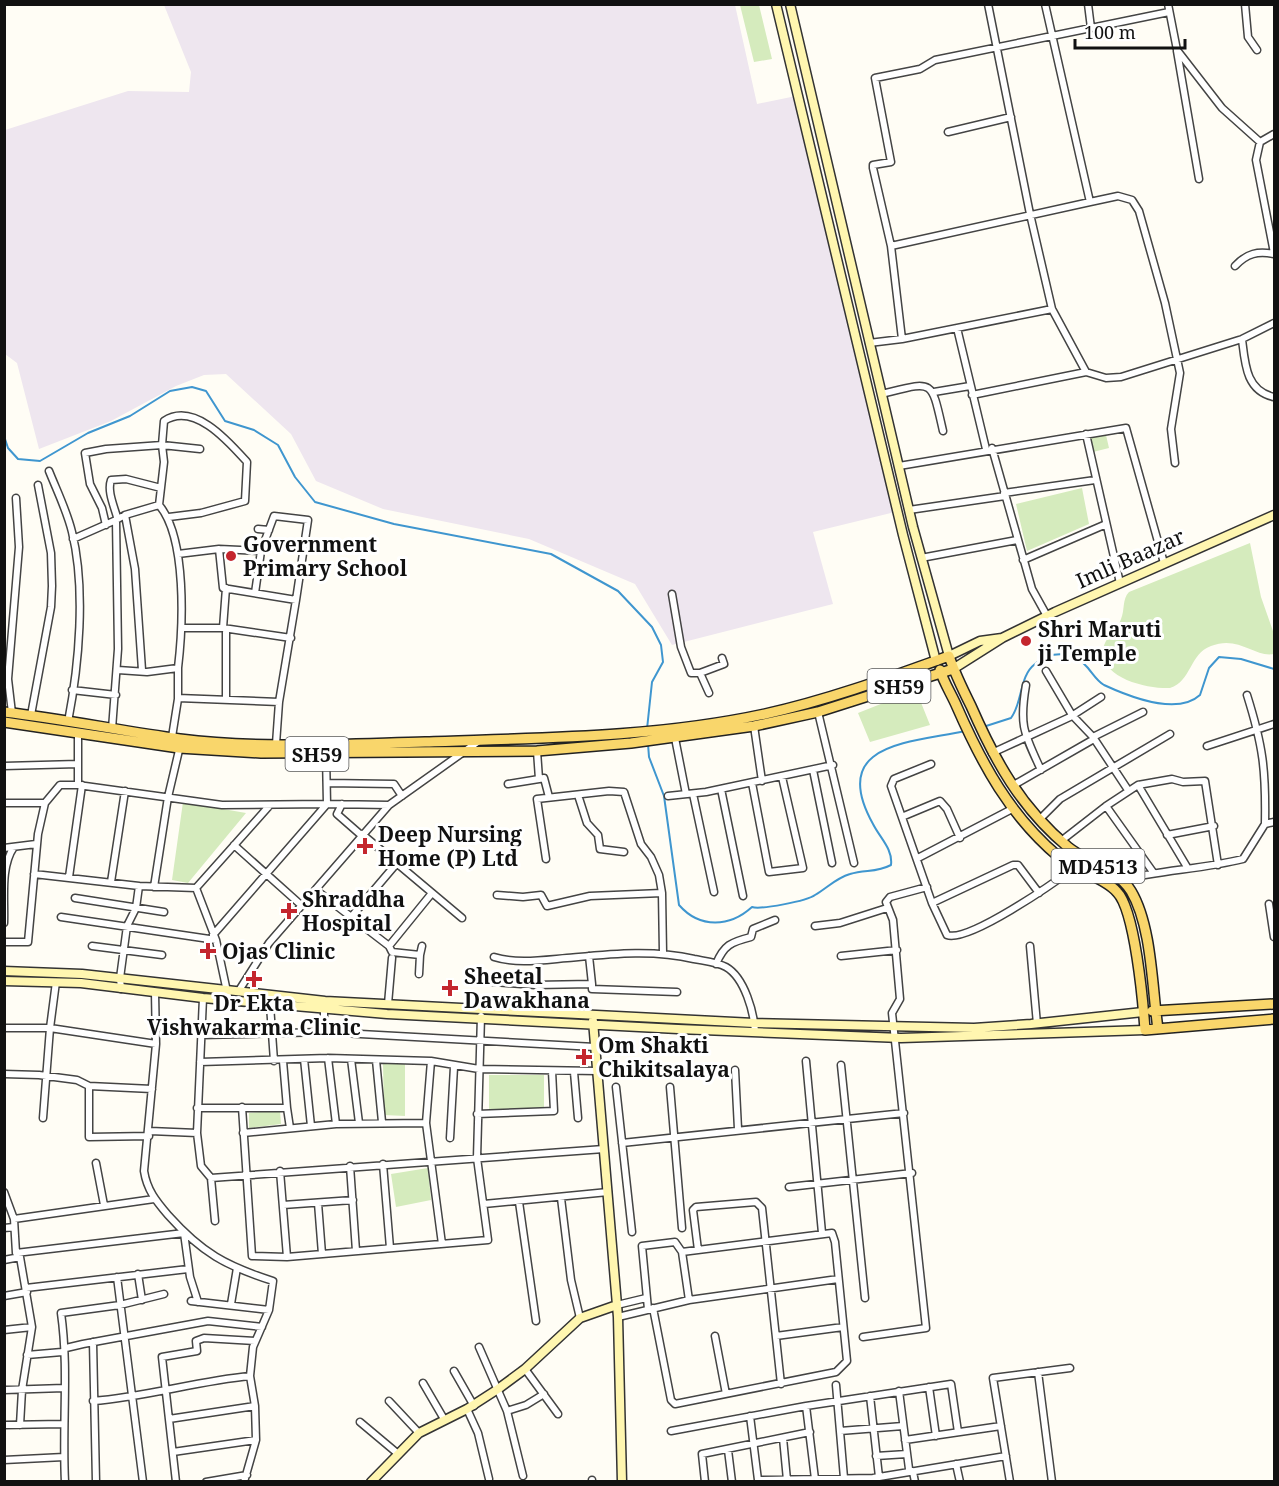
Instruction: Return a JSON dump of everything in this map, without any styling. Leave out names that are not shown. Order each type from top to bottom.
[{"type":"main road","points":[[776,4],[901,527],[941,673]]},
{"type":"main road","points":[[790,4],[852,258],[869,343],[909,510],[953,669],[1002,638]]},
{"type":"main road","name":"Imli Baazar","points":[[1002,638],[1164,563],[1275,515]]},
{"type":"main road","points":[[949,656],[980,641],[1002,638]]},
{"type":"main road","name":"SH59","points":[[8,712],[177,741],[276,744],[479,741],[626,733],[788,709],[885,681],[949,656]]},
{"type":"main road","name":"SH59","points":[[4,722],[78,733],[326,754],[537,751],[675,738],[754,726],[818,712],[953,669]]},
{"type":"main road","name":"MD4513","points":[[953,669],[980,730],[1011,786],[1039,820],[1061,841],[1121,880],[1135,899],[1144,928],[1158,1029]]},
{"type":"main road","name":"MD4513","points":[[941,673],[968,735],[1012,809],[1029,829],[1074,868],[1117,891],[1124,903],[1131,928],[1145,1030]]},
{"type":"main road","points":[[4,971],[120,978],[325,1005],[440,1017],[480,1020],[593,1020]]},
{"type":"main road","points":[[5,980],[121,988],[270,1005],[388,1004],[481,1009],[593,1020],[895,1038],[1145,1030],[1275,1019]]},
{"type":"main road","points":[[754,1028],[894,1026],[974,1028],[1037,1024],[1155,1011],[1275,1004]]},
{"type":"main road","points":[[440,1007],[440,1017]]},
{"type":"main road","points":[[593,1020],[618,1317],[622,1482]]},
{"type":"main road","points":[[371,1482],[419,1433],[470,1407],[498,1389],[525,1369],[580,1318],[617,1305]]},
{"type":"street","points":[[988,4],[1030,214],[1052,309],[1086,372]]},
{"type":"street","points":[[1045,4],[1090,202]]},
{"type":"street","points":[[1088,4],[1091,28]]},
{"type":"street","points":[[1245,4],[1248,37],[1257,50]]},
{"type":"street","points":[[902,339],[891,246],[873,168],[873,165],[891,162],[875,78],[920,69],[935,60],[1091,28],[1168,8],[1199,179]]},
{"type":"street","points":[[1177,50],[1222,108],[1260,142]]},
{"type":"street","points":[[948,132],[1011,117]]},
{"type":"street","points":[[1235,266],[1248,255],[1261,251],[1275,253],[1256,160],[1260,142],[1275,134]]},
{"type":"street","points":[[891,246],[1030,214],[1127,197],[1138,211],[1165,303],[1180,380],[1171,429],[1175,463]]},
{"type":"street","points":[[869,343],[902,339],[1052,309]]},
{"type":"street","points":[[972,395],[1086,372],[1106,378],[1121,377],[1242,339],[1275,323]]},
{"type":"street","points":[[957,328],[972,395],[1032,589],[1047,616]]},
{"type":"street","points":[[1242,339],[1250,381],[1263,394],[1275,397]]},
{"type":"street","points":[[882,394],[924,385],[934,392],[944,431]]},
{"type":"street","points":[[934,392],[970,386]]},
{"type":"street","points":[[154,887],[177,741],[178,668],[182,628],[178,554],[170,517],[159,505],[162,445],[164,421],[184,417],[204,422],[247,462],[245,501],[239,505],[170,517]]},
{"type":"street","points":[[899,465],[1126,428],[1164,563]]},
{"type":"street","points":[[1086,434],[1104,525],[1120,583]]},
{"type":"street","points":[[106,525],[102,508],[90,484],[85,453],[106,449],[162,445],[200,449]]},
{"type":"street","points":[[49,471],[73,539],[80,612],[68,722]]},
{"type":"street","points":[[112,729],[118,670],[117,519],[109,485],[111,480],[126,479],[161,489]]},
{"type":"street","points":[[909,510],[1095,480]]},
{"type":"street","points":[[31,715],[51,607],[52,586],[51,553],[38,485]]},
{"type":"street","points":[[8,712],[7,667],[19,547],[16,498]]},
{"type":"street","points":[[73,539],[125,515],[159,505]]},
{"type":"street","points":[[125,515],[135,569],[142,670]]},
{"type":"street","points":[[255,593],[261,550],[274,516],[308,520],[291,638],[285,656],[276,744]]},
{"type":"street","points":[[1023,560],[1104,525]]},
{"type":"street","points":[[258,529],[269,530]]},
{"type":"street","points":[[921,558],[1017,540]]},
{"type":"street","points":[[178,554],[219,549],[261,550]]},
{"type":"street","points":[[219,549],[219,572],[223,588],[296,600]]},
{"type":"street","points":[[226,588],[226,699]]},
{"type":"street","points":[[672,594],[686,664],[691,673],[700,674],[724,664],[722,658]]},
{"type":"street","points":[[182,628],[225,628],[291,638]]},
{"type":"street","points":[[118,670],[147,672],[178,668]]},
{"type":"street","points":[[1046,671],[1072,715],[1093,738],[1128,790]]},
{"type":"street","points":[[700,674],[709,693]]},
{"type":"street","points":[[1026,685],[1022,711],[1025,737],[1041,770]]},
{"type":"street","points":[[72,690],[116,695]]},
{"type":"street","points":[[1121,880],[1153,872],[1218,865],[1243,859],[1264,824],[1267,779],[1258,729],[1246,694]]},
{"type":"street","points":[[992,753],[1072,715],[1101,697]]},
{"type":"street","points":[[178,698],[279,702]]},
{"type":"street","points":[[818,712],[833,765],[854,863]]},
{"type":"street","points":[[1011,786],[1143,712]]},
{"type":"street","points":[[1207,746],[1275,724]]},
{"type":"street","points":[[754,726],[762,781]]},
{"type":"street","points":[[69,877],[80,785],[78,733]]},
{"type":"street","points":[[1039,820],[1060,799],[1170,734]]},
{"type":"street","points":[[675,738],[714,892]]},
{"type":"street","points":[[238,992],[259,956],[389,805],[479,741]]},
{"type":"street","points":[[537,751],[539,778]]},
{"type":"street","points":[[214,937],[327,804],[326,754]]},
{"type":"street","points":[[4,766],[78,764]]},
{"type":"street","points":[[931,764],[892,782],[932,903],[947,935],[954,937],[980,927],[1039,893],[1074,868]]},
{"type":"street","points":[[668,796],[721,789],[833,765]]},
{"type":"street","points":[[813,770],[832,863]]},
{"type":"street","points":[[752,783],[769,872],[803,868],[782,777]]},
{"type":"street","points":[[508,784],[544,778],[549,796]]},
{"type":"street","points":[[1061,841],[1128,790],[1138,785],[1165,779],[1183,782],[1205,781],[1214,826],[1218,865]]},
{"type":"street","points":[[327,783],[394,784],[402,796]]},
{"type":"street","points":[[4,942],[28,942],[36,844],[45,803],[60,785],[80,785],[222,805],[389,805]]},
{"type":"street","points":[[1138,785],[1187,867]]},
{"type":"street","points":[[721,789],[742,896]]},
{"type":"street","points":[[111,882],[125,791]]},
{"type":"street","points":[[546,858],[537,800],[549,796],[624,792],[641,844],[651,857],[659,874],[662,893],[663,953]]},
{"type":"street","points":[[578,795],[587,823],[598,835],[600,849],[624,852]]},
{"type":"street","points":[[904,816],[940,801],[947,808],[960,838]]},
{"type":"street","points":[[4,803],[45,803]]},
{"type":"street","points":[[342,804],[337,814],[462,918]]},
{"type":"street","points":[[34,874],[140,886],[196,888],[270,805]]},
{"type":"street","points":[[1106,806],[1153,872]]},
{"type":"street","points":[[918,858],[1012,809]]},
{"type":"street","points":[[1264,824],[1275,822]]},
{"type":"street","points":[[1167,835],[1214,826]]},
{"type":"street","points":[[4,848],[36,844]]},
{"type":"street","points":[[234,845],[301,905]]},
{"type":"street","points":[[4,923],[5,875],[9,854],[14,847]]},
{"type":"street","points":[[352,916],[397,863]]},
{"type":"street","points":[[932,903],[1014,865],[1018,865],[1039,893]]},
{"type":"street","points":[[121,988],[120,978],[127,926],[136,908],[140,886]]},
{"type":"street","points":[[863,1337],[926,1328],[912,1173],[892,1013],[900,999],[897,950],[891,913],[886,908],[886,902],[890,897],[927,887]]},
{"type":"street","points":[[196,888],[214,937],[230,1001]]},
{"type":"street","points":[[316,890],[389,946],[392,952],[420,955]]},
{"type":"street","points":[[389,946],[432,893]]},
{"type":"street","points":[[497,895],[541,896],[547,906],[599,895],[662,893]]},
{"type":"street","points":[[75,898],[164,912]]},
{"type":"street","points":[[1269,904],[1275,937]]},
{"type":"street","points":[[815,926],[840,923],[886,908]]},
{"type":"street","points":[[61,917],[214,937]]},
{"type":"street","points":[[717,964],[722,950],[738,940],[751,937],[753,929],[775,920]]},
{"type":"street","points":[[92,946],[162,955]]},
{"type":"street","points":[[419,974],[422,946]]},
{"type":"street","points":[[1030,946],[1037,1024]]},
{"type":"street","points":[[841,956],[897,950]]},
{"type":"street","points":[[494,957],[504,960],[542,960],[663,953],[717,964],[726,967],[737,978],[754,1028]]},
{"type":"street","points":[[589,956],[592,988],[677,992]]},
{"type":"street","points":[[388,1004],[392,958]]},
{"type":"street","points":[[481,981],[535,985],[592,984]]},
{"type":"street","points":[[43,1118],[56,982]]},
{"type":"street","points":[[155,992],[156,1044],[144,1171],[146,1185],[154,1199],[197,1246],[237,1268],[273,1281],[269,1310],[255,1341],[249,1377],[255,1406],[256,1440],[245,1478],[206,1482]]},
{"type":"street","points":[[203,998],[197,1133],[201,1166],[211,1178],[215,1221]]},
{"type":"street","points":[[270,1005],[274,1061]]},
{"type":"street","points":[[324,1032],[325,1005]]},
{"type":"street","points":[[242,1107],[250,1253],[254,1256],[287,1257],[488,1240],[477,1158],[481,1009]]},
{"type":"street","points":[[4,1028],[50,1028],[156,1044]]},
{"type":"street","points":[[202,1035],[324,1032],[595,1047]]},
{"type":"street","points":[[200,1062],[328,1058],[431,1061],[454,1067],[479,1069],[597,1071]]},
{"type":"street","points":[[328,1058],[336,1124]]},
{"type":"street","points":[[304,1059],[312,1126]]},
{"type":"street","points":[[351,1059],[359,1123]]},
{"type":"street","points":[[376,1060],[382,1122]]},
{"type":"street","points":[[283,1061],[290,1128]]},
{"type":"street","points":[[431,1061],[426,1122],[442,1244]]},
{"type":"street","points":[[806,1061],[822,1233]]},
{"type":"street","points":[[841,1065],[865,1298]]},
{"type":"street","points":[[450,1138],[454,1067]]},
{"type":"street","points":[[735,1070],[738,1129]]},
{"type":"street","points":[[477,1114],[554,1111],[552,1071]]},
{"type":"street","points":[[574,1072],[578,1118]]},
{"type":"street","points":[[4,1074],[77,1080],[89,1086],[152,1089]]},
{"type":"street","points":[[89,1086],[90,1137],[197,1133]]},
{"type":"street","points":[[616,1086],[632,1232]]},
{"type":"street","points":[[670,1087],[682,1228]]},
{"type":"street","points":[[197,1108],[287,1108]]},
{"type":"street","points":[[622,1143],[811,1121],[904,1113]]},
{"type":"street","points":[[243,1133],[336,1124],[426,1122]]},
{"type":"street","points":[[211,1178],[604,1149]]},
{"type":"street","points":[[96,1163],[104,1205]]},
{"type":"street","points":[[383,1164],[390,1248]]},
{"type":"street","points":[[350,1166],[356,1251]]},
{"type":"street","points":[[280,1172],[287,1257]]},
{"type":"street","points":[[789,1187],[912,1173]]},
{"type":"street","points":[[4,1192],[14,1219],[18,1255],[32,1327],[22,1390],[20,1425]]},
{"type":"street","points":[[484,1204],[608,1192]]},
{"type":"street","points":[[561,1198],[571,1280],[580,1318]]},
{"type":"street","points":[[14,1219],[154,1199]]},
{"type":"street","points":[[283,1205],[353,1200]]},
{"type":"street","points":[[519,1202],[536,1321]]},
{"type":"street","points":[[698,1250],[693,1210],[696,1208],[756,1202],[762,1208],[781,1384]]},
{"type":"street","points":[[318,1203],[322,1254]]},
{"type":"street","points":[[4,1228],[14,1227]]},
{"type":"street","points":[[4,1260],[18,1255],[184,1233]]},
{"type":"street","points":[[184,1233],[188,1269],[195,1301],[269,1310]]},
{"type":"street","points":[[682,1252],[822,1233],[834,1236],[847,1361],[842,1368],[781,1384],[673,1403],[646,1298],[642,1246],[675,1242],[682,1252],[689,1300]]},
{"type":"street","points":[[231,1304],[237,1268]]},
{"type":"street","points":[[4,1296],[26,1290],[188,1269]]},
{"type":"street","points":[[138,1274],[142,1300]]},
{"type":"street","points":[[117,1277],[143,1482]]},
{"type":"street","points":[[618,1317],[689,1300],[838,1279]]},
{"type":"street","points":[[65,1482],[63,1424],[66,1348],[61,1313],[120,1305],[164,1294]]},
{"type":"street","points":[[617,1305],[646,1298]]},
{"type":"street","points":[[27,1355],[62,1352],[66,1348],[93,1342],[208,1321],[262,1327]]},
{"type":"street","points":[[4,1330],[32,1327]]},
{"type":"street","points":[[776,1336],[843,1327]]},
{"type":"street","points":[[716,1335],[726,1394]]},
{"type":"street","points":[[176,1482],[162,1357],[198,1351],[196,1341],[204,1338],[255,1341]]},
{"type":"street","points":[[93,1342],[96,1482]]},
{"type":"street","points":[[479,1347],[507,1411],[523,1476]]},
{"type":"street","points":[[1010,1482],[993,1378],[1070,1368]]},
{"type":"street","points":[[525,1369],[558,1414]]},
{"type":"street","points":[[454,1371],[470,1407],[489,1479]]},
{"type":"street","points":[[1038,1372],[1052,1482]]},
{"type":"street","points":[[93,1401],[134,1398],[166,1389],[249,1377]]},
{"type":"street","points":[[423,1383],[444,1419]]},
{"type":"street","points":[[671,1431],[806,1406],[951,1384],[958,1432]]},
{"type":"street","points":[[836,1385],[844,1478]]},
{"type":"street","points":[[929,1387],[936,1436]]},
{"type":"street","points":[[4,1390],[64,1388]]},
{"type":"street","points":[[898,1391],[909,1468],[913,1472],[915,1482]]},
{"type":"street","points":[[507,1411],[526,1405],[544,1394]]},
{"type":"street","points":[[870,1396],[876,1479]]},
{"type":"street","points":[[390,1401],[419,1433]]},
{"type":"street","points":[[169,1419],[255,1406]]},
{"type":"street","points":[[806,1406],[815,1479]]},
{"type":"street","points":[[750,1416],[758,1480],[876,1479],[1006,1456]]},
{"type":"street","points":[[360,1422],[397,1453]]},
{"type":"street","points":[[4,1425],[63,1424]]},
{"type":"street","points":[[840,1431],[903,1426]]},
{"type":"street","points":[[905,1440],[1001,1426]]},
{"type":"street","points":[[705,1482],[702,1454],[810,1432]]},
{"type":"street","points":[[783,1438],[787,1480]]},
{"type":"street","points":[[173,1452],[256,1440]]},
{"type":"street","points":[[728,1450],[732,1482]]},
{"type":"street","points":[[876,1456],[907,1454]]},
{"type":"street","points":[[4,1460],[64,1457]]},
{"type":"street","points":[[956,1464],[960,1482]]},
{"type":"shaded area","points":[[164,5],[735,5],[757,104],[796,96],[895,512],[813,532],[833,604],[672,645],[635,584],[529,539],[383,509],[316,481],[291,434],[226,374],[204,375],[176,386],[111,421],[39,449],[17,363],[5,354],[5,130],[128,91],[189,92],[191,72]]},
{"type":"green space","points":[[740,5],[759,5],[772,59],[754,62]]},
{"type":"green space","points":[[1106,435],[1109,448],[1093,452],[1089,436]]},
{"type":"green space","points":[[1082,488],[1089,524],[1027,551],[1016,504]]},
{"type":"green space","points":[[1250,543],[1261,597],[1274,634],[1274,654],[1260,653],[1230,643],[1211,646],[1198,655],[1183,680],[1170,688],[1139,684],[1110,669],[1105,661],[1104,646],[1119,623],[1125,598],[1129,592]]},
{"type":"green space","points":[[916,690],[930,725],[870,742],[858,713]]},
{"type":"green space","points":[[183,802],[246,813],[188,883],[172,880]]},
{"type":"green space","points":[[383,1063],[405,1064],[405,1116],[384,1115]]},
{"type":"green space","points":[[489,1075],[544,1075],[544,1109],[489,1109]]},
{"type":"green space","points":[[280,1110],[281,1124],[249,1128],[249,1113]]},
{"type":"green space","points":[[428,1168],[431,1200],[396,1207],[391,1174]]},
{"type":"waterway","points":[[4,436],[8,448],[18,459],[40,461],[88,433],[130,416],[170,391],[192,387],[206,391],[225,421],[254,430],[278,445],[295,477],[315,502],[394,524],[551,554],[618,591],[652,627],[661,645],[663,662],[652,682],[647,729]]},
{"type":"waterway","points":[[983,727],[1011,718],[1018,704],[1026,675],[1035,664],[1048,656],[1063,654],[1076,658],[1104,685],[1140,699],[1166,704],[1179,704],[1200,695],[1209,668],[1219,657],[1241,659],[1274,669]]},
{"type":"waterway","points":[[648,744],[649,757],[664,796],[679,905],[696,918],[715,923],[734,918],[752,907],[773,906],[803,900],[845,876],[891,865],[888,849],[873,824],[862,797],[861,777],[868,762],[881,752],[899,744],[965,731]]},
{"type":"place","name":"Government Primary School","points":[[231,556]]},
{"type":"place","name":"Shri Maruti ji Temple","points":[[1026,641]]},
{"type":"place","name":"Deep Nursing Home (P) Ltd","points":[[365,846]]},
{"type":"place","name":"Shraddha Hospital","points":[[289,911]]},
{"type":"place","name":"Ojas Clinic","points":[[208,951]]},
{"type":"place","name":"Dr Ekta Vishwakarma Clinic","points":[[254,979]]},
{"type":"place","name":"Sheetal Dawakhana","points":[[450,988]]},
{"type":"place","name":"Om Shakti Chikitsalaya","points":[[584,1057]]}]
